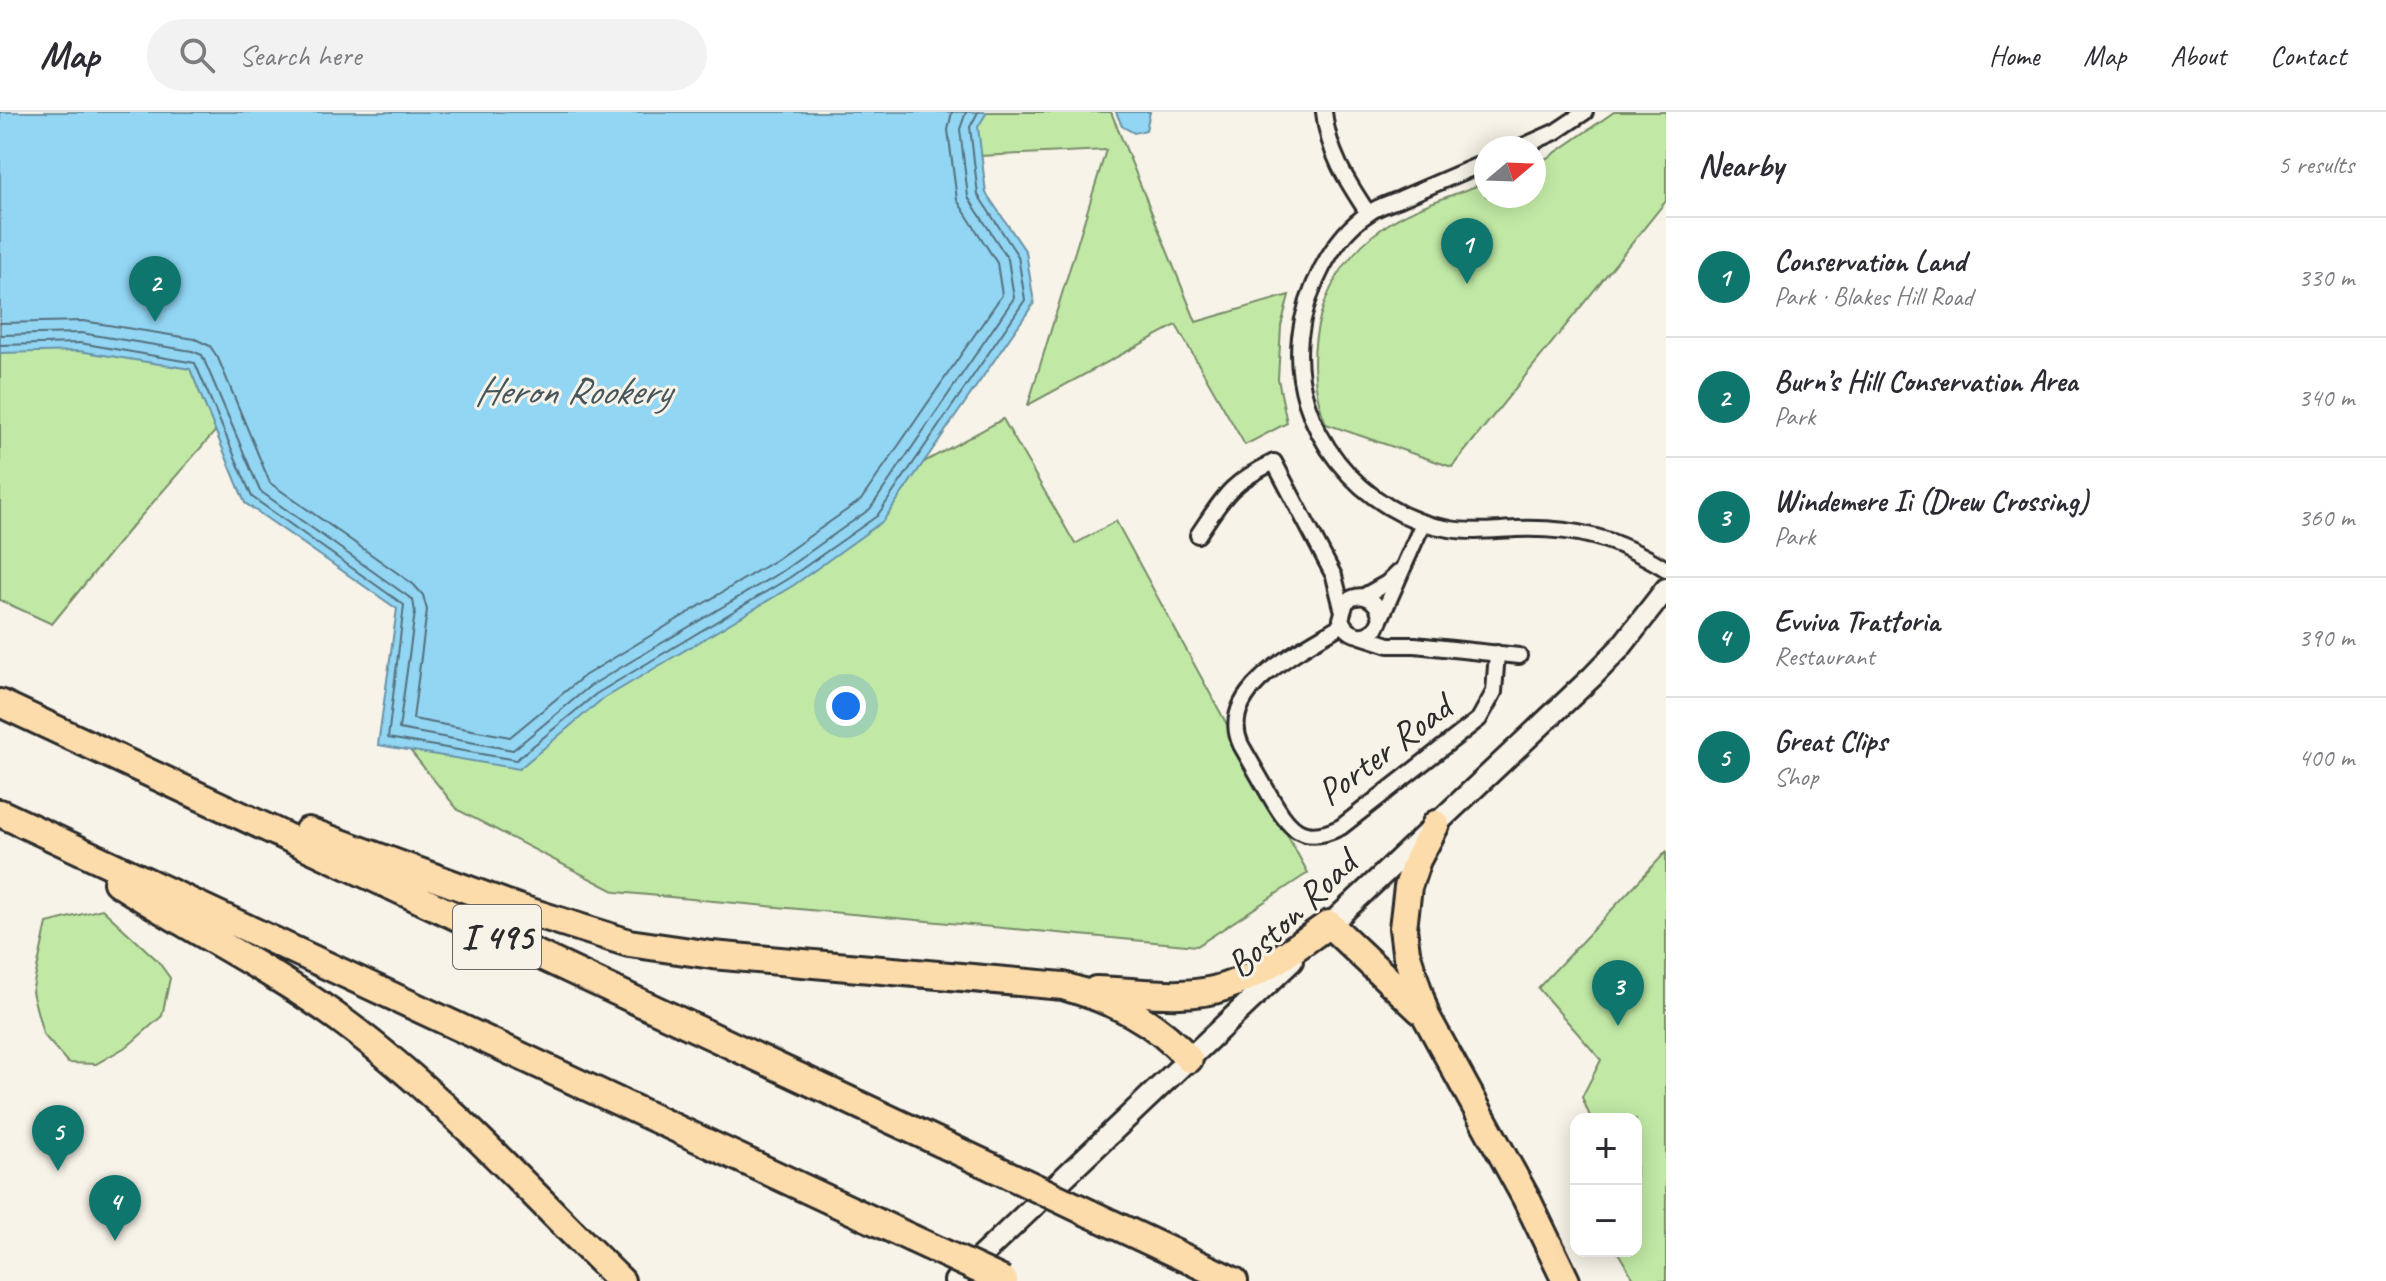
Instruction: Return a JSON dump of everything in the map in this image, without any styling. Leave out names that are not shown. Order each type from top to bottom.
[{"type":"highway","name":"I 495","points":[[0,703],[1234,1281]]},
{"type":"highway","points":[[183,789],[518,908],[629,943],[712,955],[1158,994],[1226,986],[1261,970],[1329,924],[1426,1016]]},
{"type":"highway","name":"I 495","points":[[0,813],[1004,1281]]},
{"type":"highway","points":[[1436,824],[1417,860],[1408,887],[1403,928],[1406,952],[1426,1016],[1526,1198],[1566,1281]]},
{"type":"highway","points":[[33,829],[155,907],[297,989],[344,1022],[439,1104],[621,1281]]},
{"type":"highway","points":[[1074,989],[1133,1012],[1164,1034],[1189,1059]]},
{"type":"main road","name":"Boston Road","points":[[955,1281],[1592,677],[1620,648],[1666,589]]},
{"type":"street","points":[[1324,112],[1326,134],[1341,173],[1368,213]]},
{"type":"street","points":[[1545,136],[1585,112]]},
{"type":"street","points":[[1474,167],[1368,213],[1336,246],[1324,264],[1307,302],[1299,344],[1305,398],[1319,432],[1327,448],[1350,477],[1380,502],[1423,523],[1471,531],[1573,531],[1634,549],[1666,569]]},
{"type":"street","points":[[1198,535],[1230,489],[1274,462],[1334,576],[1343,624],[1350,632],[1379,643],[1519,656]]},
{"type":"street","points":[[1361,636],[1373,631],[1392,596],[1423,523]]},
{"type":"street","points":[[1342,608],[1346,602],[1387,583],[1401,569]]},
{"type":"street","points":[[1334,576],[1375,603],[1380,618],[1398,639],[1415,645]]},
{"type":"street","name":"Porter Road","points":[[1343,624],[1269,672],[1248,693],[1235,718],[1241,745],[1284,820],[1295,830],[1309,835],[1326,834],[1341,827],[1479,719],[1494,692],[1497,653]]},
{"type":"green space","points":[[0,112],[494,112],[128,531],[52,624],[0,600]]},
{"type":"green space","points":[[636,112],[1111,112],[1196,322],[1289,295],[1281,326],[1278,379],[1287,423],[1245,445],[1176,325],[1028,405],[1106,150],[657,171]]},
{"type":"green space","points":[[1614,112],[1666,112],[1666,201],[1452,467],[1326,424],[1314,369],[1315,342],[1320,315],[1344,266],[1362,245],[1384,227],[1408,213],[1474,187],[1474,208],[1546,208],[1546,158]]},
{"type":"green space","points":[[1003,419],[1075,544],[1116,521],[1308,873],[1197,946],[616,892],[458,810],[405,744]]},
{"type":"green space","points":[[1666,852],[1666,1281],[1635,1281],[1621,1257],[1642,1257],[1642,1113],[1589,1113],[1582,1097],[1601,1060],[1538,988]]},
{"type":"green space","points":[[102,909],[157,960],[170,978],[162,1016],[129,1045],[96,1064],[68,1063],[43,1034],[32,992],[47,923]]},
{"type":"water","name":"Heron Rookery","points":[[0,112],[987,112],[978,127],[986,193],[1026,252],[1034,303],[883,521],[794,585],[600,701],[519,769],[378,745],[397,609],[245,503],[190,369],[79,351],[0,353]]},
{"type":"water","points":[[1116,112],[1150,112],[1146,130],[1134,133],[1122,126]]},
{"type":"place","name":"Conservation Land","points":[[1467,284]]},
{"type":"place","name":"Burn’s Hill Conservation Area","points":[[155,322]]},
{"type":"place","name":"Windemere Ii (Drew Crossing)","points":[[1618,1026]]},
{"type":"place","name":"Great Clips","points":[[58,1171]]},
{"type":"place","name":"Evviva Trattoria","points":[[115,1241]]}]
